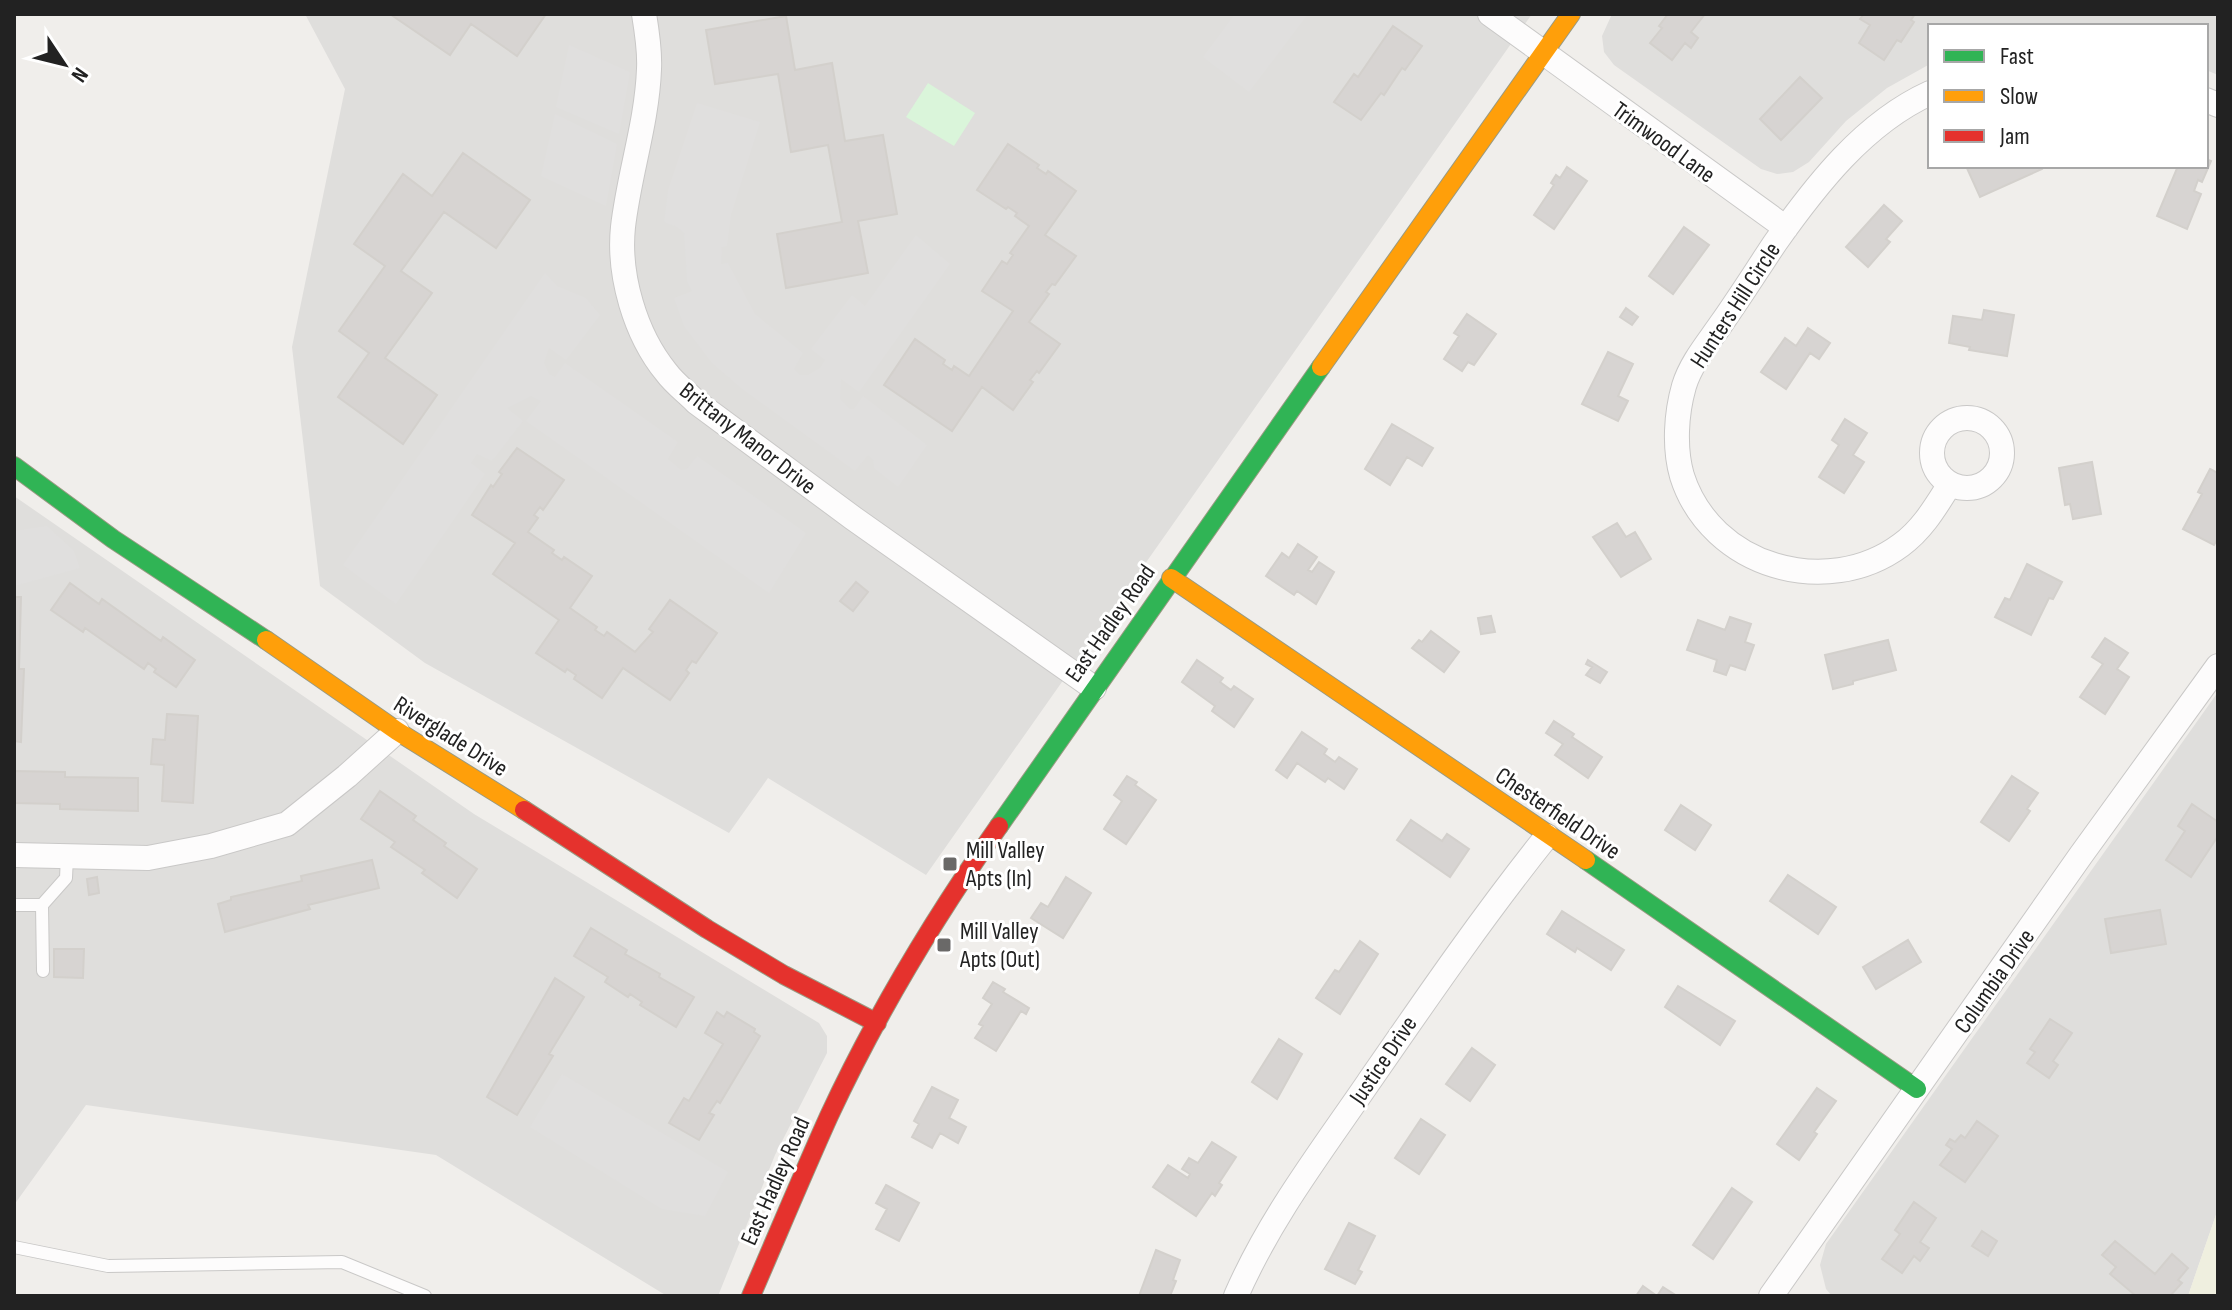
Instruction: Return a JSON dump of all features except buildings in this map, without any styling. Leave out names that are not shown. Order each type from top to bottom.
[{"type":"street","name":"Brittany Manor Drive","points":[[644,14],[648,85],[622,243],[633,306],[658,361],[675,383],[696,402],[853,518],[1094,688]]},
{"type":"street","name":"Trimwood Lane","points":[[1490,14],[1786,228]]},
{"type":"street","name":"East Hadley Road","points":[[751,1296],[804,1171],[877,1023],[963,877],[1571,14]]},
{"type":"street","name":"Hunters Hill Circle","points":[[1928,94],[1900,108],[1867,135],[1834,169],[1786,228],[1694,364],[1686,381],[1678,421],[1679,462],[1686,487],[1698,506],[1729,541],[1754,557],[1786,570],[1818,574],[1868,564],[1902,545],[1928,518],[1950,484]]},
{"type":"street","name":"Riverglade Drive","points":[[14,466],[113,539],[397,731],[707,929],[784,975],[877,1023]]},
{"type":"street","name":"Chesterfield Drive","points":[[1171,578],[1547,836],[1754,973],[1917,1089]]},
{"type":"street","name":"Columbia Drive","points":[[1778,1293],[1917,1089],[2218,666]]},
{"type":"street","points":[[14,855],[148,858],[211,846],[287,824],[397,731]]},
{"type":"street","name":"Justice Drive","points":[[1236,1296],[1295,1187],[1455,955],[1547,836]]},
{"type":"lane","points":[[43,971],[42,905],[66,878],[67,856]]},
{"type":"lane","points":[[14,905],[42,905]]},
{"type":"lane","points":[[14,1247],[108,1266],[342,1262],[425,1296]]},
{"type":"shaded area","points":[[305,14],[1532,14],[926,875],[768,778],[729,833],[425,663],[320,586],[292,347],[345,89]]},
{"type":"shaded area","points":[[1235,14],[1308,14],[1249,92],[1203,57]]},
{"type":"shaded area","points":[[1612,14],[2218,14],[2218,75],[2208,71],[2208,24],[1928,24],[1928,65],[1887,88],[1846,121],[1809,162],[1793,172],[1777,174],[1761,169],[1614,65],[1604,52],[1602,36]]},
{"type":"shaded area","points":[[569,45],[630,72],[619,134],[556,107]]},
{"type":"shaded area","points":[[697,103],[760,122],[731,215],[727,246],[722,247],[721,264],[728,263],[755,314],[803,353],[794,369],[800,375],[808,375],[820,368],[825,360],[811,349],[852,295],[865,306],[916,235],[950,264],[859,392],[841,379],[840,399],[850,409],[854,409],[863,396],[927,445],[898,487],[874,468],[873,460],[868,455],[855,471],[741,388],[712,363],[684,326],[674,298],[692,291],[687,281],[684,233],[664,222],[668,190]]},
{"type":"shaded area","points":[[555,114],[617,144],[606,206],[541,176]]},
{"type":"shaded area","points":[[545,273],[557,286],[586,298],[600,315],[566,360],[549,348],[544,363],[549,374],[555,377],[565,363],[678,442],[668,459],[681,470],[687,469],[697,456],[806,533],[769,593],[526,421],[541,401],[531,396],[507,408],[523,421],[492,461],[477,454],[471,463],[485,474],[396,604],[343,565]]},
{"type":"shaded area","points":[[14,496],[474,814],[819,1023],[827,1036],[827,1053],[775,1155],[718,1296],[667,1296],[436,1155],[86,1105],[14,1205]]},
{"type":"shaded area","points":[[47,526],[74,551],[80,568],[14,586],[14,531]]},
{"type":"shaded area","points":[[2218,692],[2218,1209],[2188,1296],[1832,1296],[1826,1289],[1820,1265],[1826,1244]]},
{"type":"shaded area","points":[[562,1074],[728,1172],[705,1216],[662,1209],[530,1127]]},
{"type":"green space","points":[[928,83],[975,113],[954,146],[906,117]]},
{"type":"green space","points":[[2218,1209],[2218,1296],[2188,1296]]},
{"type":"traffic: fast","points":[[999,826],[1321,367]]},
{"type":"traffic: fast","points":[[14,466],[113,539],[266,640]]},
{"type":"traffic: fast","points":[[1586,860],[1917,1089]]},
{"type":"traffic: slow","points":[[1321,367],[1571,14]]},
{"type":"traffic: slow","points":[[1171,578],[1586,860]]},
{"type":"traffic: slow","points":[[266,640],[397,731],[524,810]]},
{"type":"traffic: jam","points":[[524,810],[707,929],[784,975],[877,1023]]},
{"type":"traffic: jam","points":[[751,1296],[829,1116],[866,1041],[929,931],[999,826]]},
{"type":"place","name":"Mill Valley Apts (In)","points":[[950,864]]},
{"type":"place","name":"Mill Valley Apts (Out)","points":[[944,945]]}]
